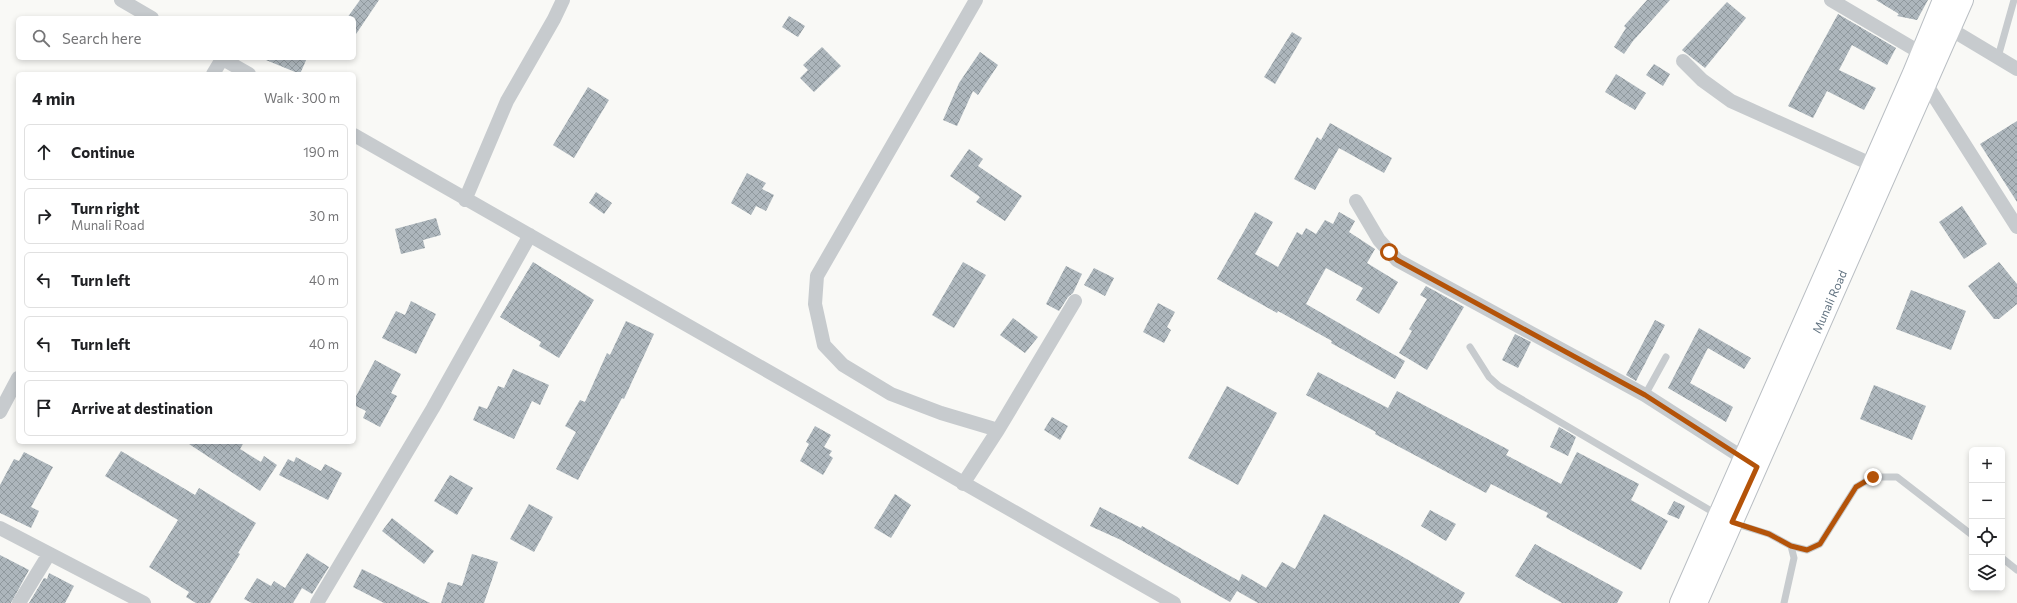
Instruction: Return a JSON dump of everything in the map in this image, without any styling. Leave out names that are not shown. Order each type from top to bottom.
[{"type":"main road","name":"Munali Road","points":[[1750,462],[1927,85],[1943,25],[1943,0]]},
{"type":"main road","name":"Munali Road","points":[[1680,603],[1725,519],[1750,462],[1918,60],[1963,0]]},
{"type":"main road","name":"Munali Road","points":[[1696,603],[1725,519]]},
{"type":"street","points":[[121,0],[149,16]]},
{"type":"street","points":[[465,200],[507,101],[554,19],[563,0]]},
{"type":"street","points":[[976,0],[817,276],[815,304],[824,345],[843,365],[891,394],[940,413],[998,430]]},
{"type":"street","points":[[1831,0],[1918,60],[1927,85],[2017,227]]},
{"type":"street","points":[[1943,25],[2017,69]]},
{"type":"street","points":[[214,72],[221,60]]},
{"type":"street","points":[[225,60],[246,72]]},
{"type":"street","points":[[1683,61],[1702,80],[1732,101],[1873,165]]},
{"type":"street","points":[[356,136],[465,200],[530,235],[963,484],[1174,603]]},
{"type":"street","points":[[1356,201],[1379,240],[1397,260],[1645,395],[1750,462]]},
{"type":"street","points":[[317,603],[433,408],[530,235]]},
{"type":"street","points":[[963,484],[998,430],[1075,301]]},
{"type":"street","points":[[0,412],[16,382]]},
{"type":"street","points":[[0,528],[144,603]]},
{"type":"street","points":[[20,603],[49,554]]},
{"type":"lane","points":[[1998,57],[2014,0]]},
{"type":"lane","points":[[1470,347],[1489,377],[1499,386],[1725,519],[1769,534],[1791,546],[1807,550],[1820,544],[1856,487],[1873,477],[1897,477],[1969,533]]},
{"type":"lane","points":[[1645,395],[1666,357]]},
{"type":"lane","points":[[1784,603],[1794,558],[1791,546]]},
{"type":"lane","points":[[2005,560],[2017,570]]},
{"type":"building","points":[[360,0],[379,0],[356,34],[356,16],[348,16]]},
{"type":"building","points":[[1647,0],[1670,0],[1633,41],[1624,54],[1614,47],[1626,28],[1624,26]]},
{"type":"building","points":[[1876,0],[1928,0],[1917,20],[1897,16],[1899,14]]},
{"type":"building","points":[[1727,2],[1746,18],[1705,68],[1682,50]]},
{"type":"building","points":[[1838,14],[1896,48],[1887,65],[1852,45],[1839,70],[1876,88],[1864,110],[1827,91],[1813,118],[1788,106]]},
{"type":"building","points":[[789,16],[805,26],[798,37],[782,27]]},
{"type":"building","points":[[1292,32],[1302,38],[1275,84],[1264,77]]},
{"type":"building","points":[[822,47],[841,66],[814,92],[800,78],[808,70],[803,65]]},
{"type":"building","points":[[980,52],[998,65],[978,95],[973,91],[957,126],[943,120],[959,83]]},
{"type":"building","points":[[266,60],[306,60],[301,72],[295,72]]},
{"type":"building","points":[[1654,64],[1670,74],[1663,86],[1646,75]]},
{"type":"building","points":[[1616,74],[1646,93],[1635,110],[1605,92]]},
{"type":"building","points":[[588,87],[609,100],[574,158],[553,145]]},
{"type":"building","points":[[2017,121],[2017,202],[1980,144]]},
{"type":"building","points":[[1330,123],[1392,158],[1384,173],[1339,148],[1315,190],[1294,179],[1317,137],[1321,140]]},
{"type":"building","points":[[969,149],[983,159],[978,166],[1022,196],[1005,221],[976,202],[980,197],[950,176]]},
{"type":"building","points":[[747,173],[766,183],[762,189],[774,195],[766,211],[756,206],[751,215],[731,203]]},
{"type":"building","points":[[596,192],[612,203],[604,214],[589,203]]},
{"type":"building","points":[[1962,206],[1987,244],[1964,259],[1939,222]]},
{"type":"building","points":[[1255,212],[1273,222],[1255,254],[1278,267],[1297,232],[1302,235],[1306,228],[1316,234],[1325,220],[1333,224],[1339,212],[1355,221],[1349,232],[1375,249],[1367,263],[1398,282],[1379,314],[1356,300],[1363,288],[1326,268],[1306,304],[1405,361],[1395,379],[1331,343],[1332,341],[1278,311],[1277,313],[1217,279]]},
{"type":"building","points":[[436,218],[441,235],[423,240],[425,248],[401,254],[395,229]]},
{"type":"building","points":[[533,262],[594,300],[559,358],[539,346],[541,342],[500,317]]},
{"type":"building","points":[[963,262],[986,275],[954,328],[932,315]]},
{"type":"building","points":[[1999,262],[2017,284],[2017,304],[1999,319],[1994,319],[1968,286]]},
{"type":"building","points":[[1066,266],[1082,274],[1073,293],[1068,297],[1059,311],[1046,304]]},
{"type":"building","points":[[1094,268],[1114,278],[1105,296],[1084,285]]},
{"type":"building","points":[[1426,286],[1464,307],[1427,370],[1399,353],[1412,331],[1409,329],[1427,299],[1420,295]]},
{"type":"building","points":[[1911,290],[1966,311],[1951,350],[1896,329]]},
{"type":"building","points":[[411,301],[436,314],[416,354],[382,338],[396,311],[405,315]]},
{"type":"building","points":[[1158,303],[1175,312],[1167,327],[1171,330],[1164,343],[1143,332]]},
{"type":"building","points":[[1013,318],[1038,337],[1025,353],[1000,335]]},
{"type":"building","points":[[1655,320],[1665,325],[1636,381],[1626,375]]},
{"type":"building","points":[[626,321],[654,334],[624,399],[622,398],[578,480],[556,469],[576,432],[565,426],[580,400],[585,402],[607,353],[610,355]]},
{"type":"building","points":[[1699,328],[1751,358],[1744,369],[1708,348],[1690,383],[1733,407],[1726,422],[1668,388]]},
{"type":"building","points":[[1515,334],[1531,342],[1518,368],[1502,360]]},
{"type":"building","points":[[375,360],[401,374],[391,393],[397,396],[380,427],[363,418],[366,411],[356,406],[356,396]]},
{"type":"building","points":[[513,369],[549,385],[540,405],[532,401],[514,439],[473,420],[479,406],[487,409],[498,386],[504,388]]},
{"type":"building","points":[[1318,372],[1388,408],[1397,391],[1509,450],[1506,455],[1561,484],[1577,452],[1639,484],[1631,500],[1668,521],[1641,570],[1546,517],[1548,513],[1491,484],[1486,493],[1375,434],[1376,432],[1306,395]]},
{"type":"building","points":[[1874,385],[1926,406],[1912,440],[1860,419]]},
{"type":"building","points":[[1227,386],[1277,413],[1238,485],[1188,458]]},
{"type":"building","points":[[1052,417],[1068,426],[1060,440],[1044,430]]},
{"type":"building","points":[[815,426],[831,435],[824,447],[832,451],[829,455],[833,458],[823,475],[800,461],[809,444],[806,442]]},
{"type":"building","points":[[1559,427],[1576,437],[1568,456],[1550,447]]},
{"type":"building","points":[[189,444],[243,444],[240,449],[261,462],[264,456],[277,465],[260,491]]},
{"type":"building","points":[[121,451],[195,495],[199,488],[256,523],[238,553],[240,554],[210,603],[196,603],[186,597],[189,592],[149,567],[178,520],[105,476]]},
{"type":"building","points":[[24,452],[53,467],[31,507],[39,511],[31,528],[0,513],[0,485],[14,459],[19,461]]},
{"type":"building","points":[[296,457],[321,471],[325,464],[342,473],[328,500],[279,475],[288,459],[294,462]]},
{"type":"building","points":[[450,475],[473,488],[457,515],[434,501]]},
{"type":"building","points":[[895,494],[911,505],[891,538],[874,528]]},
{"type":"building","points":[[1674,501],[1685,506],[1679,519],[1667,514]]},
{"type":"building","points":[[529,504],[553,517],[534,552],[510,539]]},
{"type":"building","points":[[1100,507],[1141,528],[1142,526],[1239,581],[1242,574],[1266,588],[1282,562],[1295,569],[1324,514],[1398,554],[1465,593],[1459,603],[1258,603],[1237,591],[1230,602],[1121,540],[1090,526]]},
{"type":"building","points":[[1430,510],[1456,524],[1446,541],[1421,526]]},
{"type":"building","points":[[392,518],[434,551],[424,564],[382,531]]},
{"type":"building","points":[[1535,544],[1623,592],[1617,603],[1562,603],[1515,576]]},
{"type":"building","points":[[307,553],[329,567],[312,594],[302,588],[293,603],[252,603],[244,599],[257,578],[271,586],[274,581],[285,588]]},
{"type":"building","points":[[472,554],[498,562],[484,603],[441,603],[448,582],[462,586]]},
{"type":"building","points":[[0,555],[29,570],[11,603],[0,603]]},
{"type":"building","points":[[362,569],[430,603],[384,603],[353,587]]},
{"type":"building","points":[[49,573],[74,586],[65,603],[29,603],[44,578],[47,579]]},
{"type":"route","points":[[1389,252],[1397,260],[1645,395],[1757,467],[1732,522],[1769,534],[1791,546],[1807,550],[1820,544],[1836,521],[1856,487],[1873,477]]}]
